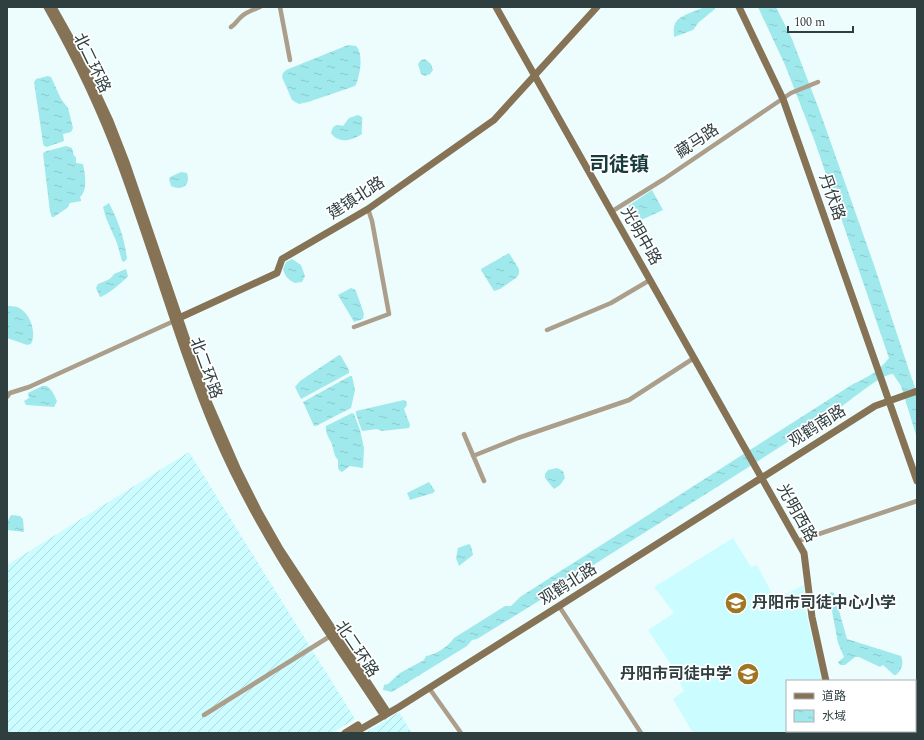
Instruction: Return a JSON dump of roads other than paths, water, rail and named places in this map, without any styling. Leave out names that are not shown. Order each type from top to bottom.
[{"type":"street","name":"北二环路","points":[[47,7],[71,50],[105,124],[207,399],[237,468],[280,549],[333,635],[384,713]]},
{"type":"street","name":"北二环路","points":[[53,7],[76,48],[110,121],[128,170],[177,320]]},
{"type":"street","points":[[231,27],[236,24],[244,14],[260,7]]},
{"type":"street","points":[[280,7],[290,60]]},
{"type":"street","name":"光明中路","points":[[496,7],[762,478]]},
{"type":"street","name":"建镇北路","points":[[177,320],[277,273],[282,260],[368,209],[494,120],[597,7]]},
{"type":"street","name":"丹伏路","points":[[739,7],[783,99],[917,481]]},
{"type":"street","name":"藏马路","points":[[611,212],[797,90],[816,82]]},
{"type":"street","points":[[354,327],[389,314],[372,220],[368,209]]},
{"type":"street","points":[[547,330],[611,303],[650,280]]},
{"type":"street","points":[[7,397],[10,393],[29,387],[177,320]]},
{"type":"street","points":[[473,456],[518,438],[629,400],[694,358]]},
{"type":"street","name":"观鹤南路","points":[[762,478],[875,406],[917,391]]},
{"type":"street","points":[[464,434],[484,481]]},
{"type":"street","name":"光明西路","points":[[762,478],[804,553],[812,617],[826,680]]},
{"type":"street","name":"观鹤北路","points":[[345,733],[429,688],[762,478]]},
{"type":"street","points":[[798,541],[917,501]]},
{"type":"street","points":[[559,606],[641,733]]},
{"type":"street","points":[[204,716],[333,635]]},
{"type":"street","points":[[429,688],[461,733]]},
{"type":"street","name":"观鹤北路","points":[[354,733],[384,713]]},
{"type":"water","points":[[705,7],[715,7],[715,9],[699,22],[693,30],[674,37],[674,27],[676,21],[683,16]]},
{"type":"water","points":[[758,7],[776,7],[792,39],[820,112],[874,265],[917,394],[917,438],[901,386],[893,374],[881,378],[838,409],[584,571],[581,575],[477,639],[472,640],[467,646],[392,692],[383,690],[384,685],[388,684],[400,673],[424,660],[426,656],[442,650],[454,638],[505,606],[511,606],[520,597],[853,384],[864,379],[881,367],[889,358],[815,142],[785,65]]},
{"type":"water","points":[[348,45],[356,46],[360,54],[360,72],[355,86],[299,104],[292,100],[282,77],[286,70]]},
{"type":"water","points":[[425,59],[431,64],[433,70],[430,74],[425,76],[421,74],[418,64],[421,60]]},
{"type":"water","points":[[48,76],[51,77],[61,99],[68,108],[73,128],[71,132],[63,134],[64,141],[47,147],[44,146],[43,143],[34,82],[36,79]]},
{"type":"water","points":[[358,115],[362,117],[362,134],[350,140],[341,140],[337,139],[331,133],[335,126],[343,126],[349,118]]},
{"type":"water","points":[[66,146],[72,148],[74,156],[76,157],[76,163],[83,164],[85,186],[83,194],[80,197],[81,201],[70,203],[67,208],[52,217],[50,212],[43,153]]},
{"type":"water","points":[[181,172],[187,173],[187,184],[182,188],[171,186],[169,179],[170,177]]},
{"type":"water","points":[[652,190],[663,210],[637,222],[628,206]]},
{"type":"water","points":[[109,203],[123,237],[127,259],[124,262],[122,261],[117,243],[103,207]]},
{"type":"water","points":[[509,253],[519,269],[519,274],[516,278],[500,289],[494,291],[481,269]]},
{"type":"water","points":[[292,259],[301,265],[305,276],[302,282],[295,283],[285,274],[283,269],[286,262]]},
{"type":"water","points":[[126,269],[128,276],[119,285],[100,297],[96,288],[98,284],[109,279],[114,274]]},
{"type":"water","points":[[351,288],[356,291],[364,314],[363,319],[354,322],[338,295]]},
{"type":"water","points":[[7,306],[17,307],[26,313],[33,328],[33,339],[31,344],[27,345],[7,338]]},
{"type":"water","points":[[339,355],[349,370],[349,373],[301,399],[295,387],[300,381]]},
{"type":"water","points":[[352,376],[355,390],[351,408],[314,426],[303,402]]},
{"type":"water","points":[[42,386],[47,386],[52,391],[57,401],[54,407],[26,405],[24,401],[29,398],[28,393]]},
{"type":"water","points":[[404,400],[406,401],[407,405],[404,409],[410,425],[409,428],[382,431],[377,429],[362,431],[356,411]]},
{"type":"water","points":[[352,413],[354,414],[360,430],[364,448],[363,468],[350,466],[342,472],[338,468],[338,460],[335,456],[332,444],[327,434],[326,426]]},
{"type":"water","points":[[557,468],[563,471],[565,478],[560,485],[554,489],[545,478],[545,474],[548,470]]},
{"type":"water","points":[[429,482],[435,491],[433,493],[410,500],[407,493]]},
{"type":"water","points":[[11,515],[20,516],[23,519],[24,532],[7,530],[7,522]]},
{"type":"water","points":[[469,544],[473,555],[459,566],[456,558],[458,548]]},
{"type":"water","points":[[831,592],[834,593],[847,639],[901,656],[902,666],[896,675],[894,675],[883,665],[880,667],[859,657],[855,657],[845,665],[840,665],[838,662],[844,657],[838,643],[829,595]]},
{"type":"place","name":"丹阳市司徒中心小学","points":[[736,603]]},
{"type":"place","name":"丹阳市司徒中学","points":[[748,674]]},
{"type":"district","name":"司徒镇","points":[[619,165]]}]
